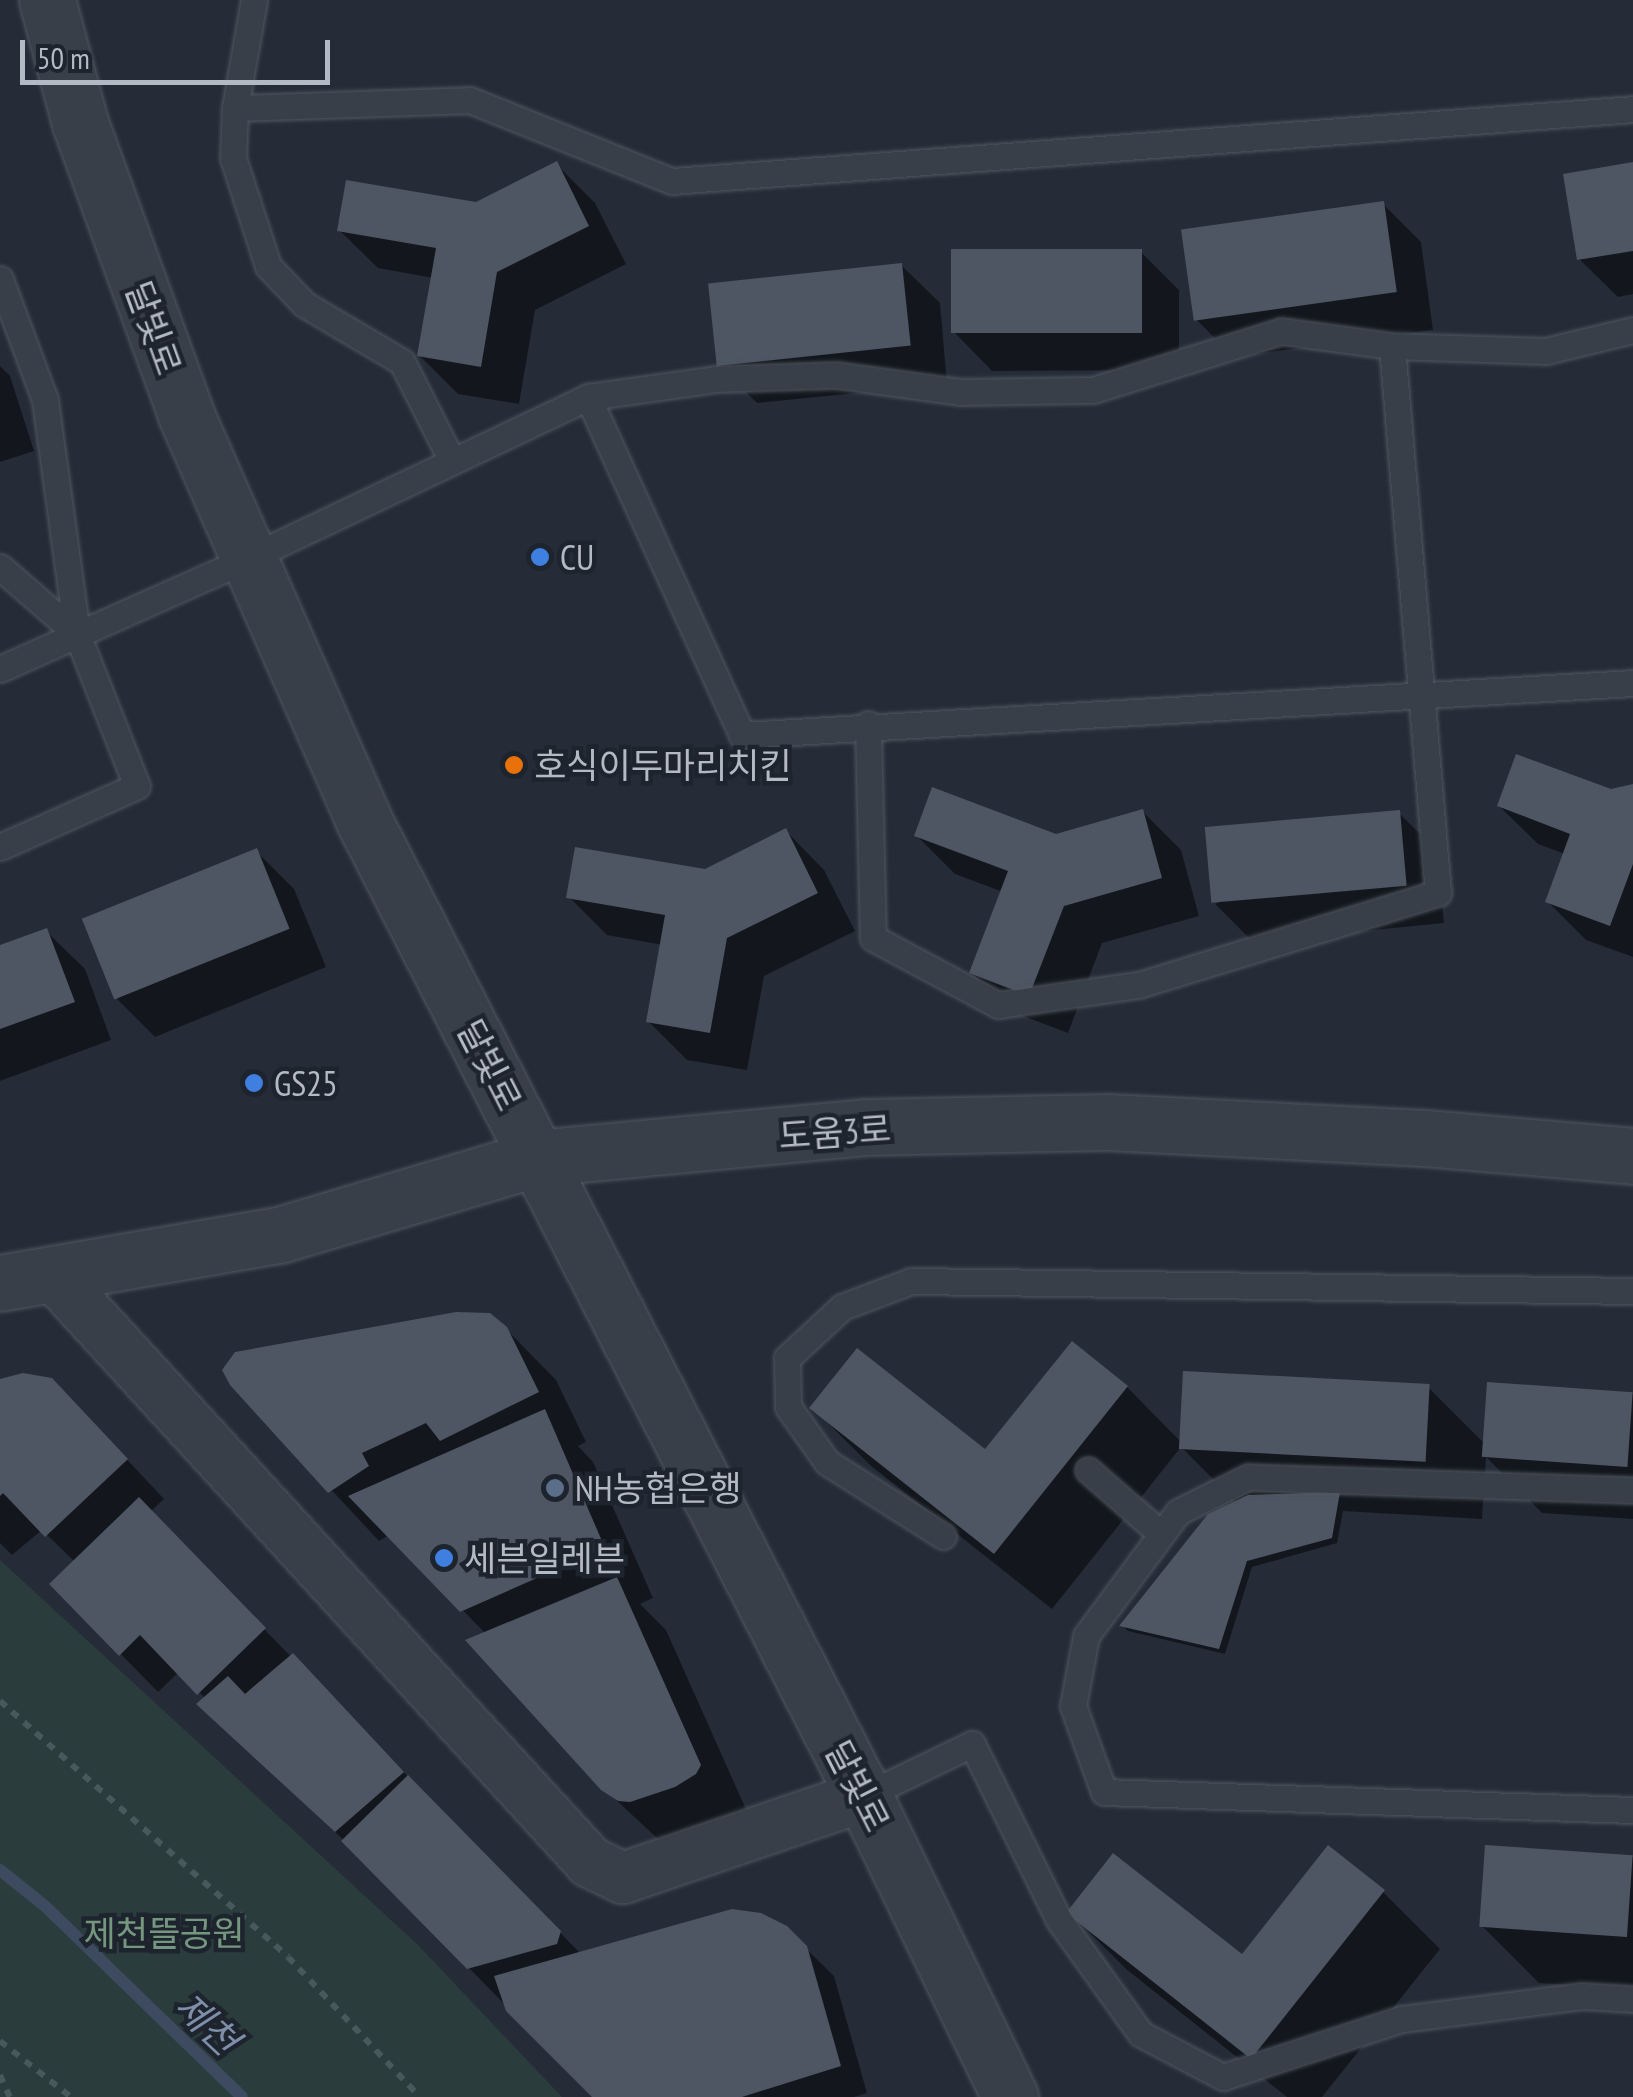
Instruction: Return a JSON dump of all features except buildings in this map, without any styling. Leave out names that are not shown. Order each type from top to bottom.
[{"type":"street","name":"달빛로","points":[[47,0],[86,142],[186,415],[246,559],[364,820],[864,1796],[1010,2097]]},
{"type":"street","name":"도움3로","points":[[26,1279],[279,1235],[537,1158],[866,1128],[1108,1122],[1426,1138],[1633,1156]]},
{"type":"street","name":"도움3로","points":[[26,1279],[590,1862],[622,1878],[864,1796]]},
{"type":"lane","points":[[254,0],[235,108],[234,158],[268,266],[304,304],[402,362],[452,461]]},
{"type":"lane","points":[[235,108],[470,100],[672,182],[1633,108]]},
{"type":"lane","points":[[0,279],[44,400],[77,634],[138,786],[0,847]]},
{"type":"lane","points":[[0,669],[246,559],[588,396],[716,379],[836,374],[960,392],[1094,390],[1281,331],[1392,346],[1546,351],[1633,330]]},
{"type":"lane","points":[[868,724],[874,938],[998,1005],[1139,985],[1438,893],[1392,346]]},
{"type":"lane","points":[[588,396],[742,735],[868,724],[1633,683]]},
{"type":"lane","points":[[0,567],[77,634]]},
{"type":"lane","points":[[943,1536],[827,1462],[788,1407],[786,1358],[842,1307],[911,1281],[1633,1291]]},
{"type":"lane","points":[[1088,1470],[1161,1534]]},
{"type":"lane","points":[[1633,1490],[1248,1477],[1178,1512],[1161,1534],[1086,1636],[1073,1706],[1104,1792],[1633,1810]]},
{"type":"lane","points":[[864,1796],[972,1744],[1059,1920],[1142,2034],[1223,2077],[1402,2019],[1582,1996],[1633,1999]]},
{"type":"path","points":[[0,1702],[288,1957],[420,2097]]},
{"type":"path","points":[[0,2041],[70,2097]]},
{"type":"path","points":[[0,2074],[10,2097]]},
{"type":"green space","name":"제천뜰공원","points":[[0,1560],[417,1944],[562,2097],[0,2097]]},
{"type":"waterway","name":"제천","points":[[0,1870],[45,1906],[242,2097]]},
{"type":"place","name":"CU","points":[[540,557]]},
{"type":"place","name":"호식이두마리치킨","points":[[514,765]]},
{"type":"place","name":"GS25","points":[[254,1083]]},
{"type":"place","name":"NH농협은행","points":[[555,1488]]},
{"type":"place","name":"세븐일레븐","points":[[444,1558]]}]
